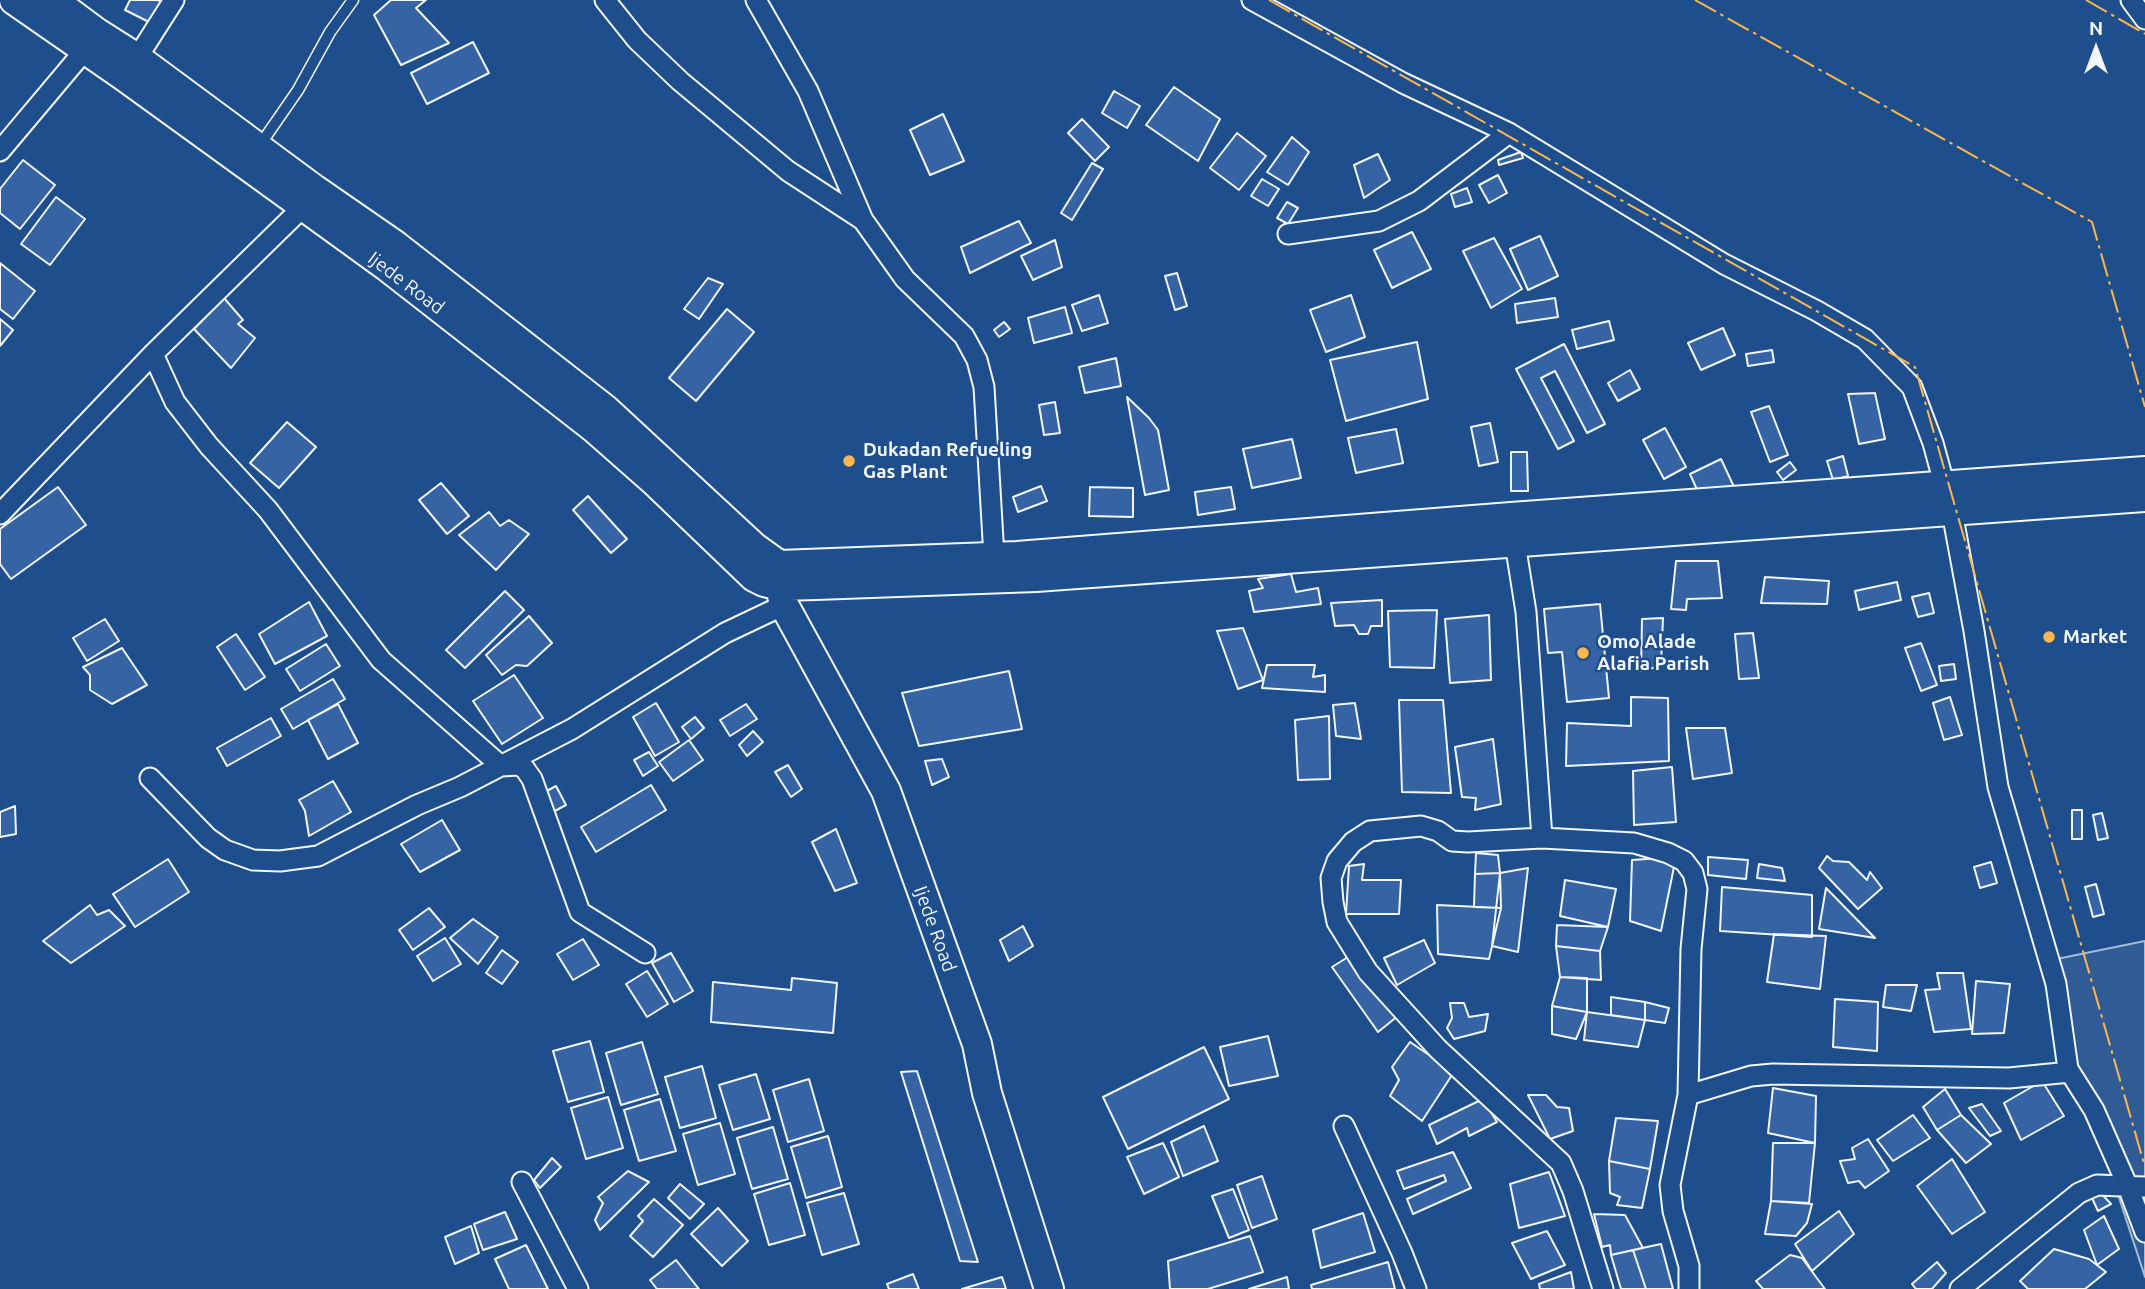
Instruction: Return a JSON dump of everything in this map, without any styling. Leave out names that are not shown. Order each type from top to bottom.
[{"type":"main road","name":"Ijede Road","points":[[14,0],[85,50],[395,245],[605,409],[754,547],[781,585],[887,792],[977,1044],[987,1093],[1049,1289]]},
{"type":"main road","name":"Ijede Road","points":[[52,0],[137,58],[254,158],[303,207],[386,266],[595,429],[654,481],[754,577],[781,585]]},
{"type":"main road","points":[[781,585],[1036,577],[1515,543],[1948,499],[2145,471]]},
{"type":"main road","points":[[781,585],[994,557],[1511,517],[1948,499],[2145,497]]},
{"type":"street","points":[[137,58],[174,0]]},
{"type":"street","points":[[605,0],[637,40],[680,81],[789,171],[863,220]]},
{"type":"street","points":[[756,0],[808,91],[863,220],[905,279],[964,336],[976,360],[984,387],[994,557]]},
{"type":"street","points":[[1252,0],[1403,83],[1509,133],[1724,264],[1817,311],[1865,339],[1912,387],[1933,443],[1948,499],[1974,631],[1998,788],[2056,984],[2070,1072],[2136,1187],[2145,1232]]},
{"type":"street","points":[[2131,0],[2145,19]]},
{"type":"street","points":[[0,151],[85,50]]},
{"type":"street","points":[[1288,234],[1379,221],[1419,201],[1509,133]]},
{"type":"street","points":[[0,514],[153,354],[303,207]]},
{"type":"street","points":[[153,354],[176,402],[209,446],[268,510],[381,660],[501,766],[519,765],[525,769],[532,779],[580,912],[645,953]]},
{"type":"street","points":[[1515,543],[1526,612],[1542,838]]},
{"type":"street","points":[[150,778],[208,838],[225,850],[253,860],[280,861],[318,856],[572,729],[725,633],[781,585]]},
{"type":"street","points":[[1603,1289],[1573,1191],[1561,1163],[1438,1049],[1368,972],[1338,922],[1331,877],[1337,861],[1353,842],[1370,831],[1421,826],[1438,831],[1452,841],[1542,838],[1634,843],[1668,853],[1684,861],[1693,873],[1697,889],[1691,949],[1688,1094],[1670,1185],[1673,1211],[1689,1266],[1689,1289]]},
{"type":"street","points":[[1688,1094],[1751,1076],[1773,1074],[2009,1077],[2070,1072]]},
{"type":"street","points":[[1344,1126],[1416,1289]]},
{"type":"street","points":[[522,1182],[579,1289]]},
{"type":"street","points":[[1960,1289],[2079,1192],[2096,1185],[2136,1187]]},
{"type":"lane","points":[[254,158],[298,90],[330,32],[353,0]]},
{"type":"shaded area","points":[[2145,941],[2145,1277],[2042,962]]},
{"type":"building","points":[[130,0],[162,2],[151,23],[125,10]]},
{"type":"building","points":[[391,0],[426,0],[416,8],[449,43],[401,65],[374,15]]},
{"type":"building","points":[[473,42],[489,73],[427,104],[411,73]]},
{"type":"building","points":[[1174,87],[1220,119],[1198,161],[1146,125]]},
{"type":"building","points":[[1114,91],[1140,106],[1127,128],[1102,113]]},
{"type":"building","points":[[943,114],[964,161],[930,175],[910,130]]},
{"type":"building","points":[[1082,119],[1109,147],[1095,161],[1068,133]]},
{"type":"building","points":[[1237,133],[1266,156],[1239,190],[1210,168]]},
{"type":"building","points":[[1292,137],[1309,152],[1288,185],[1267,172]]},
{"type":"building","points":[[1521,152],[1523,158],[1499,165],[1498,160]]},
{"type":"building","points":[[1378,154],[1390,180],[1364,198],[1354,165]]},
{"type":"building","points":[[23,160],[55,185],[20,229],[0,213],[0,189]]},
{"type":"building","points":[[1092,163],[1103,169],[1072,220],[1061,213]]},
{"type":"building","points":[[1498,175],[1507,193],[1489,203],[1479,185]]},
{"type":"building","points":[[1262,179],[1279,189],[1268,206],[1251,196]]},
{"type":"building","points":[[1467,188],[1472,202],[1455,207],[1451,194]]},
{"type":"building","points":[[56,197],[85,219],[50,265],[21,244]]},
{"type":"building","points":[[1287,202],[1298,208],[1288,224],[1277,218]]},
{"type":"building","points":[[1019,221],[1031,243],[970,273],[961,247]]},
{"type":"building","points":[[1412,232],[1431,269],[1392,288],[1374,250]]},
{"type":"building","points":[[1540,236],[1558,276],[1528,290],[1510,249]]},
{"type":"building","points":[[1494,238],[1522,289],[1491,308],[1463,251]]},
{"type":"building","points":[[1055,240],[1062,267],[1033,280],[1021,256]]},
{"type":"building","points":[[0,263],[35,291],[13,319],[0,309]]},
{"type":"building","points":[[1177,273],[1187,306],[1175,310],[1165,276]]},
{"type":"building","points":[[708,278],[723,284],[699,319],[684,309]]},
{"type":"building","points":[[1099,295],[1108,323],[1082,331],[1072,305]]},
{"type":"building","points":[[1351,295],[1365,337],[1326,352],[1310,310]]},
{"type":"building","points":[[224,298],[243,320],[238,324],[255,338],[231,368],[194,329]]},
{"type":"building","points":[[1555,298],[1558,317],[1517,323],[1515,304]]},
{"type":"building","points":[[1065,307],[1072,333],[1034,343],[1028,318]]},
{"type":"building","points":[[727,309],[754,332],[696,401],[669,378]]},
{"type":"building","points":[[0,319],[13,330],[0,346]]},
{"type":"building","points":[[1609,321],[1614,340],[1577,349],[1572,330]]},
{"type":"building","points":[[1004,322],[1010,329],[999,337],[994,330]]},
{"type":"building","points":[[1723,328],[1735,355],[1701,370],[1688,343]]},
{"type":"building","points":[[1417,342],[1428,399],[1346,421],[1330,360]]},
{"type":"building","points":[[1564,344],[1605,424],[1587,433],[1555,371],[1541,378],[1574,441],[1558,449],[1516,369]]},
{"type":"building","points":[[1772,350],[1774,362],[1748,366],[1746,354]]},
{"type":"building","points":[[1116,358],[1121,386],[1085,393],[1079,367]]},
{"type":"building","points":[[1630,370],[1640,389],[1618,401],[1608,383]]},
{"type":"building","points":[[1875,393],[1885,439],[1859,444],[1848,394]]},
{"type":"building","points":[[1127,397],[1158,430],[1169,490],[1145,495]]},
{"type":"building","points":[[1055,402],[1060,433],[1044,435],[1039,405]]},
{"type":"building","points":[[1769,406],[1788,455],[1770,462],[1751,412]]},
{"type":"building","points":[[287,422],[316,447],[279,488],[250,463]]},
{"type":"building","points":[[1490,423],[1498,462],[1479,466],[1471,427]]},
{"type":"building","points":[[1665,428],[1686,467],[1664,479],[1643,440]]},
{"type":"building","points":[[1396,429],[1403,463],[1356,473],[1348,438]]},
{"type":"building","points":[[1292,439],[1301,478],[1252,488],[1243,449]]},
{"type":"building","points":[[1511,452],[1527,452],[1528,491],[1511,491]]},
{"type":"building","points":[[1843,456],[1848,476],[1833,480],[1827,461]]},
{"type":"building","points":[[1721,459],[1735,489],[1703,503],[1690,474]]},
{"type":"building","points":[[1790,462],[1796,470],[1783,480],[1777,472]]},
{"type":"building","points":[[441,483],[469,516],[447,534],[419,500]]},
{"type":"building","points":[[1041,486],[1047,501],[1018,512],[1013,497]]},
{"type":"building","points":[[58,487],[86,525],[11,579],[0,564],[0,529]]},
{"type":"building","points":[[1090,487],[1133,488],[1133,517],[1089,516]]},
{"type":"building","points":[[1231,487],[1235,509],[1198,515],[1195,492]]},
{"type":"building","points":[[588,496],[627,539],[611,553],[573,510]]},
{"type":"building","points":[[489,512],[500,526],[509,520],[529,534],[496,570],[459,535]]},
{"type":"building","points":[[1676,561],[1718,561],[1722,598],[1687,599],[1686,610],[1671,609]]},
{"type":"building","points":[[1291,574],[1296,592],[1318,588],[1321,604],[1254,612],[1249,591],[1263,588],[1258,579]]},
{"type":"building","points":[[1765,577],[1829,581],[1827,604],[1761,603]]},
{"type":"building","points":[[1897,582],[1901,600],[1859,610],[1855,591]]},
{"type":"building","points":[[505,591],[524,610],[465,668],[446,650]]},
{"type":"building","points":[[1929,593],[1934,613],[1918,617],[1912,597]]},
{"type":"building","points":[[1382,600],[1382,626],[1371,626],[1368,634],[1359,634],[1354,625],[1335,626],[1331,603]]},
{"type":"building","points":[[309,602],[327,636],[275,664],[259,634]]},
{"type":"building","name":"Omo Alade Alafia Parish","points":[[1600,604],[1609,698],[1567,702],[1562,652],[1548,653],[1544,609]]},
{"type":"building","points":[[1437,610],[1434,668],[1390,667],[1388,611]]},
{"type":"building","points":[[1489,615],[1491,680],[1450,683],[1445,619]]},
{"type":"building","points":[[529,616],[552,643],[527,666],[516,665],[502,675],[486,655]]},
{"type":"building","points":[[1663,618],[1661,666],[1641,671],[1642,619]]},
{"type":"building","points":[[105,619],[119,641],[87,661],[73,638]]},
{"type":"building","points":[[1243,628],[1263,680],[1238,689],[1217,631]]},
{"type":"building","points":[[1753,633],[1759,678],[1739,679],[1735,634]]},
{"type":"building","points":[[236,634],[265,677],[245,690],[217,647]]},
{"type":"building","points":[[1921,643],[1937,685],[1921,691],[1905,648]]},
{"type":"building","points":[[326,644],[340,666],[300,691],[286,669]]},
{"type":"building","points":[[122,648],[147,685],[112,704],[90,690],[90,675],[83,667]]},
{"type":"building","points":[[1954,664],[1956,679],[1941,681],[1939,666]]},
{"type":"building","points":[[1267,665],[1315,665],[1313,677],[1325,675],[1325,692],[1262,688]]},
{"type":"building","points":[[1009,671],[1022,729],[919,746],[902,693]]},
{"type":"building","points":[[514,675],[543,718],[502,744],[473,701]]},
{"type":"building","points":[[333,679],[345,699],[293,729],[281,709]]},
{"type":"building","points":[[1631,697],[1668,698],[1669,761],[1566,766],[1567,723],[1631,726]]},
{"type":"building","points":[[1950,697],[1962,735],[1944,740],[1933,703]]},
{"type":"building","points":[[1399,700],[1443,700],[1451,793],[1402,792]]},
{"type":"building","points":[[656,703],[679,742],[655,756],[633,717]]},
{"type":"building","points":[[1355,703],[1361,739],[1336,736],[1333,705]]},
{"type":"building","points":[[338,704],[358,743],[328,759],[308,720]]},
{"type":"building","points":[[746,704],[757,719],[730,736],[720,720]]},
{"type":"building","points":[[1329,716],[1330,779],[1298,780],[1295,720]]},
{"type":"building","points":[[695,717],[704,728],[691,739],[682,727]]},
{"type":"building","points":[[271,718],[281,736],[227,766],[217,748]]},
{"type":"building","points":[[1686,728],[1725,728],[1732,773],[1693,779]]},
{"type":"building","points":[[753,731],[763,742],[747,756],[739,745]]},
{"type":"building","points":[[1493,739],[1501,804],[1475,810],[1476,798],[1462,797],[1455,747]]},
{"type":"building","points":[[689,740],[703,760],[673,781],[659,762]]},
{"type":"building","points":[[649,752],[658,766],[643,776],[634,760]]},
{"type":"building","points":[[942,759],[949,777],[932,785],[925,761]]},
{"type":"building","points":[[788,765],[802,789],[791,797],[775,772]]},
{"type":"building","points":[[1672,767],[1676,822],[1634,825],[1633,771]]},
{"type":"building","points":[[333,781],[351,812],[309,836],[305,811],[299,800]]},
{"type":"building","points":[[651,785],[666,810],[596,852],[581,827]]},
{"type":"building","points":[[556,786],[566,805],[553,812],[543,793]]},
{"type":"building","points":[[15,806],[16,834],[0,837],[0,812]]},
{"type":"building","points":[[2072,810],[2082,810],[2082,839],[2072,839]]},
{"type":"building","points":[[2102,813],[2108,838],[2098,840],[2093,815]]},
{"type":"building","points":[[442,820],[460,850],[420,872],[401,844]]},
{"type":"building","points":[[836,829],[857,883],[835,891],[812,842]]},
{"type":"building","points":[[1476,853],[1498,855],[1500,873],[1475,874]]},
{"type":"building","points":[[1827,856],[1833,861],[1849,862],[1867,880],[1870,872],[1882,888],[1858,909],[1819,868]]},
{"type":"building","points":[[1676,857],[1661,931],[1630,921],[1632,860]]},
{"type":"building","points":[[1708,857],[1748,860],[1746,879],[1708,875]]},
{"type":"building","points":[[168,859],[189,892],[135,927],[113,894]]},
{"type":"building","points":[[1991,862],[1997,883],[1980,888],[1974,867]]},
{"type":"building","points":[[1364,864],[1362,880],[1401,880],[1399,914],[1346,914],[1349,866]]},
{"type":"building","points":[[1759,864],[1782,868],[1785,881],[1757,878]]},
{"type":"building","points":[[1528,868],[1518,952],[1492,946],[1500,873]]},
{"type":"building","points":[[1500,873],[1501,908],[1474,907],[1475,874]]},
{"type":"building","points":[[1565,880],[1616,889],[1608,927],[1560,916]]},
{"type":"building","points":[[2096,884],[2104,914],[2093,917],[2085,887]]},
{"type":"building","points":[[1722,887],[1812,895],[1812,937],[1720,931]]},
{"type":"building","points":[[1826,888],[1875,938],[1819,929]]},
{"type":"building","points":[[90,905],[97,915],[109,910],[125,926],[71,963],[43,941]]},
{"type":"building","points":[[1437,905],[1501,908],[1489,959],[1438,954]]},
{"type":"building","points":[[429,908],[445,927],[413,950],[399,930]]},
{"type":"building","points":[[473,919],[498,937],[478,964],[450,938]]},
{"type":"building","points":[[1557,925],[1608,927],[1600,951],[1556,946]]},
{"type":"building","points":[[1023,926],[1033,946],[1009,961],[1000,940]]},
{"type":"building","points":[[1774,934],[1826,936],[1820,989],[1767,982]]},
{"type":"building","points":[[445,938],[461,964],[433,981],[417,956]]},
{"type":"building","points":[[583,939],[599,965],[573,980],[557,954]]},
{"type":"building","points":[[1424,940],[1435,963],[1397,985],[1384,958]]},
{"type":"building","points":[[1556,946],[1600,951],[1601,980],[1560,977]]},
{"type":"building","points":[[502,950],[518,962],[502,984],[486,973]]},
{"type":"building","points":[[671,953],[693,991],[674,1002],[652,963]]},
{"type":"building","points":[[1348,957],[1404,1011],[1378,1032],[1332,967]]},
{"type":"building","points":[[647,971],[668,1004],[647,1017],[626,984]]},
{"type":"building","points":[[1937,973],[1963,973],[1971,1029],[1934,1032],[1925,990],[1940,989]]},
{"type":"building","points":[[1560,977],[1587,978],[1587,1012],[1552,1006]]},
{"type":"building","points":[[792,978],[837,983],[833,1033],[711,1022],[713,982],[791,990]]},
{"type":"building","points":[[1976,981],[2010,984],[2004,1033],[1972,1034]]},
{"type":"building","points":[[1886,985],[1917,985],[1911,1011],[1883,1007]]},
{"type":"building","points":[[1611,997],[1645,1002],[1645,1020],[1611,1015]]},
{"type":"building","points":[[1835,999],[1878,1002],[1877,1051],[1833,1047]]},
{"type":"building","points":[[1645,1002],[1669,1008],[1665,1023],[1645,1020]]},
{"type":"building","points":[[1450,1003],[1464,1003],[1469,1017],[1488,1014],[1485,1031],[1454,1039],[1447,1028],[1452,1018]]},
{"type":"building","points":[[1552,1006],[1587,1012],[1576,1039],[1552,1034]]},
{"type":"building","points":[[1587,1012],[1645,1020],[1638,1047],[1584,1040]]},
{"type":"building","points":[[1268,1036],[1278,1076],[1229,1086],[1220,1047]]},
{"type":"building","points":[[590,1041],[604,1092],[568,1102],[553,1051]]},
{"type":"building","points":[[642,1042],[658,1094],[621,1105],[606,1053]]},
{"type":"building","points":[[1410,1042],[1454,1072],[1422,1121],[1390,1096],[1399,1080],[1392,1067]]},
{"type":"building","points":[[1204,1047],[1229,1099],[1128,1149],[1103,1097]]},
{"type":"building","points":[[702,1066],[716,1118],[680,1128],[665,1077]]},
{"type":"building","points":[[917,1071],[978,1262],[960,1261],[901,1072]]},
{"type":"building","points":[[756,1074],[770,1119],[733,1130],[719,1085]]},
{"type":"building","points":[[809,1079],[824,1131],[788,1142],[773,1090]]},
{"type":"building","points":[[2042,1081],[2064,1116],[2021,1140],[2004,1103]]},
{"type":"building","points":[[1773,1088],[1816,1096],[1815,1143],[1768,1133]]},
{"type":"building","points":[[1945,1089],[1961,1115],[1937,1130],[1923,1107]]},
{"type":"building","points":[[1528,1095],[1546,1095],[1557,1107],[1569,1108],[1573,1131],[1550,1139]]},
{"type":"building","points":[[608,1097],[623,1148],[586,1159],[571,1108]]},
{"type":"building","points":[[660,1099],[676,1151],[639,1161],[624,1110]]},
{"type":"building","points":[[1483,1099],[1497,1122],[1469,1136],[1467,1128],[1437,1144],[1429,1125]]},
{"type":"building","points":[[1982,1104],[2001,1131],[1990,1136],[1969,1108]]},
{"type":"building","points":[[1913,1115],[1930,1138],[1893,1161],[1877,1140]]},
{"type":"building","points":[[1961,1115],[1991,1144],[1966,1163],[1937,1130]]},
{"type":"building","points":[[1616,1118],[1658,1121],[1650,1169],[1609,1161]]},
{"type":"building","points":[[720,1123],[735,1174],[698,1185],[683,1134]]},
{"type":"building","points":[[1204,1126],[1218,1161],[1183,1176],[1171,1142]]},
{"type":"building","points":[[773,1127],[788,1179],[752,1189],[737,1138]]},
{"type":"building","points":[[828,1136],[842,1187],[806,1198],[791,1147]]},
{"type":"building","points":[[1868,1139],[1889,1171],[1865,1188],[1859,1181],[1848,1183],[1840,1161],[1855,1159],[1852,1148]]},
{"type":"building","points":[[1163,1143],[1179,1177],[1144,1194],[1127,1157]]},
{"type":"building","points":[[1773,1143],[1815,1143],[1809,1203],[1771,1201]]},
{"type":"building","points":[[1453,1152],[1471,1188],[1413,1214],[1407,1199],[1446,1181],[1444,1175],[1404,1189],[1397,1171]]},
{"type":"building","points":[[552,1158],[561,1167],[540,1188],[534,1180]]},
{"type":"building","points":[[1952,1159],[1985,1212],[1952,1234],[1917,1186]]},
{"type":"building","points":[[1609,1161],[1650,1169],[1642,1208],[1617,1205],[1620,1197],[1610,1193]]},
{"type":"building","points":[[628,1171],[649,1182],[600,1230],[595,1220],[603,1203],[598,1197]]},
{"type":"building","points":[[1549,1172],[1565,1216],[1519,1228],[1510,1184]]},
{"type":"building","points":[[1262,1176],[1277,1219],[1252,1228],[1237,1185]]},
{"type":"building","points":[[790,1183],[805,1235],[769,1245],[754,1194]]},
{"type":"building","points":[[680,1184],[704,1204],[690,1219],[668,1198]]},
{"type":"building","points":[[1233,1189],[1249,1230],[1229,1238],[1212,1196]]},
{"type":"building","points":[[2099,1191],[2111,1204],[2098,1211],[2092,1198]]},
{"type":"building","points":[[844,1193],[859,1244],[822,1255],[807,1203]]},
{"type":"building","points":[[654,1199],[683,1225],[653,1257],[630,1236],[643,1221],[638,1216]]},
{"type":"building","points":[[1771,1201],[1812,1204],[1807,1223],[1796,1236],[1765,1234]]},
{"type":"building","points":[[718,1208],[748,1241],[722,1266],[691,1234]]},
{"type":"building","points":[[1839,1211],[1854,1234],[1812,1271],[1795,1244]]},
{"type":"building","points":[[505,1212],[517,1239],[483,1250],[474,1224]]},
{"type":"building","points":[[1363,1213],[1375,1252],[1321,1268],[1313,1230]]},
{"type":"building","points":[[1594,1214],[1625,1215],[1643,1248],[1611,1255],[1610,1245],[1602,1247]]},
{"type":"building","points":[[2104,1216],[2119,1249],[2097,1265],[2084,1230]]},
{"type":"building","points":[[471,1226],[479,1253],[455,1264],[445,1237]]},
{"type":"building","points":[[1547,1231],[1565,1265],[1531,1279],[1512,1243]]},
{"type":"building","points":[[1250,1236],[1263,1272],[1208,1289],[1170,1289],[1168,1261]]},
{"type":"building","points":[[1661,1244],[1673,1289],[1646,1289],[1633,1250]]},
{"type":"building","points":[[526,1245],[548,1289],[509,1289],[495,1259]]},
{"type":"building","points":[[2054,1249],[2089,1259],[2106,1272],[2085,1289],[2028,1289],[2020,1281]]},
{"type":"building","points":[[1633,1250],[1646,1289],[1621,1289],[1611,1255]]},
{"type":"building","points":[[1790,1255],[1802,1258],[1825,1289],[1763,1289],[1756,1281]]},
{"type":"building","points":[[676,1260],[699,1289],[657,1289],[650,1280]]},
{"type":"building","points":[[1388,1262],[1395,1289],[1312,1289],[1311,1285]]},
{"type":"building","points":[[1937,1262],[1946,1273],[1932,1289],[1916,1289],[1912,1284]]},
{"type":"building","points":[[1571,1272],[1574,1289],[1540,1289],[1539,1284]]},
{"type":"building","points":[[913,1274],[919,1289],[889,1289],[887,1284]]},
{"type":"building","points":[[1002,1277],[1006,1289],[962,1289]]},
{"type":"building","points":[[1287,1277],[1289,1289],[1249,1289]]},
{"type":"power","points":[[1269,0],[1915,367],[2145,1167]]},
{"type":"power","points":[[1695,0],[2092,222],[2145,407]]},
{"type":"power","points":[[2086,0],[2145,34]]},
{"type":"place","name":"Dukadan Refueling Gas Plant","points":[[849,461]]},
{"type":"place","name":"Market","points":[[2049,637]]},
{"type":"place","name":"Omo Alade Alafia Parish","points":[[1583,653]]}]
